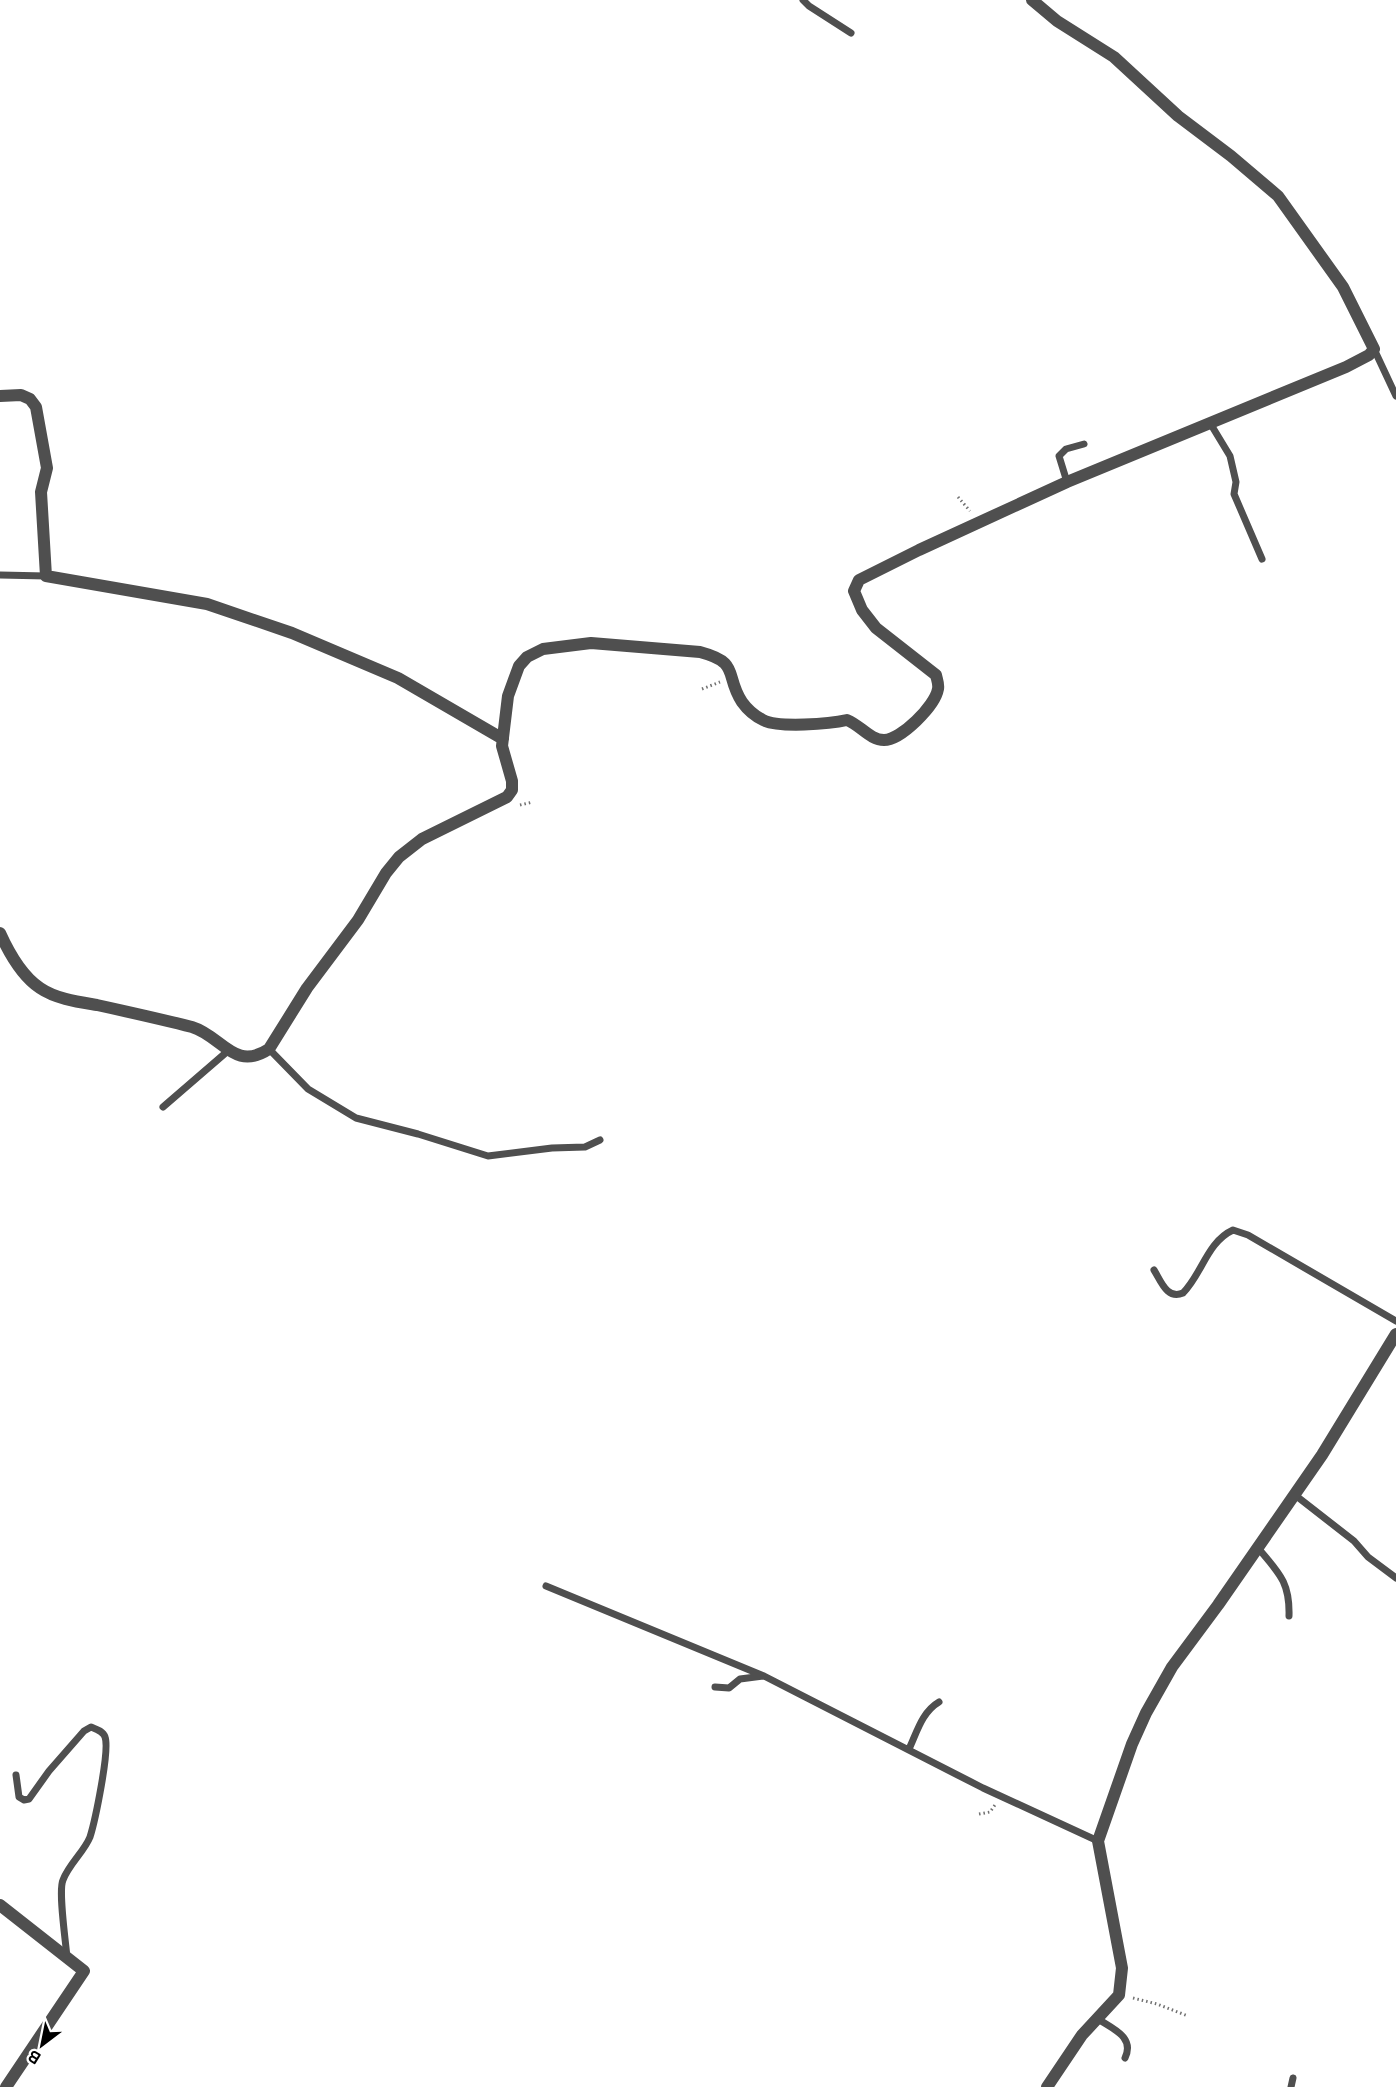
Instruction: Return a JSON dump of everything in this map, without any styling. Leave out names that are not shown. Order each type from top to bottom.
[{"type":"street","points":[[0,933],[18,964],[42,990],[71,1000],[195,1028],[246,1058],[261,1055],[269,1049],[307,988],[344,940],[399,857],[422,839],[507,797],[512,790],[502,746],[508,696],[519,666],[527,657],[543,649],[591,643],[700,652],[716,656],[725,662],[731,669],[741,700],[762,720],[780,724],[831,723],[847,720],[875,738],[885,740],[895,737],[926,712],[936,695],[938,681],[936,675],[871,622],[862,610],[855,585],[864,577],[1067,482],[1346,367],[1369,355],[1374,349],[1343,287],[1278,195],[1178,116],[1114,57],[1057,21],[1032,0]]},
{"type":"street","points":[[0,396],[21,395],[30,399],[36,407],[47,468],[41,492],[46,576],[207,604],[292,633],[398,678],[503,739]]},
{"type":"street","points":[[1047,2087],[1082,2035],[1119,1995],[1122,1968],[1098,1840],[1132,1744],[1146,1713],[1172,1667],[1322,1455],[1396,1334]]},
{"type":"street","points":[[0,1905],[84,1971],[6,2087]]},
{"type":"lane","points":[[803,0],[851,33]]},
{"type":"lane","points":[[1374,349],[1396,396]]},
{"type":"lane","points":[[1210,423],[1230,456],[1236,482],[1234,494],[1262,559]]},
{"type":"lane","points":[[1067,482],[1059,456],[1066,449],[1084,444]]},
{"type":"lane","points":[[0,575],[46,576]]},
{"type":"lane","points":[[269,1049],[308,1089],[356,1118],[488,1156],[552,1148],[585,1147],[600,1140]]},
{"type":"lane","points":[[163,1107],[229,1050]]},
{"type":"lane","points":[[1154,1270],[1165,1289],[1172,1294],[1183,1293],[1215,1244],[1233,1230],[1258,1240],[1396,1321]]},
{"type":"lane","points":[[1295,1495],[1354,1541],[1368,1557],[1396,1578]]},
{"type":"lane","points":[[1258,1548],[1287,1586],[1289,1616]]},
{"type":"lane","points":[[546,1586],[764,1676],[1002,1796],[1098,1840]]},
{"type":"lane","points":[[715,1687],[725,1689],[740,1679],[764,1676]]},
{"type":"lane","points":[[909,1749],[922,1719],[939,1702]]},
{"type":"lane","points":[[15,1775],[19,1797],[24,1800],[29,1799],[49,1771],[84,1731],[91,1727],[105,1736],[107,1748],[90,1838],[62,1880],[67,1958]]},
{"type":"lane","points":[[1098,2019],[1120,2033],[1128,2042],[1129,2049],[1125,2058]]},
{"type":"lane","points":[[1291,2087],[1293,2078]]},
{"type":"path","points":[[958,497],[980,522]]},
{"type":"path","points":[[979,1814],[990,1812],[1002,1796]]},
{"type":"path","points":[[1119,1995],[1157,2004],[1188,2016]]}]
